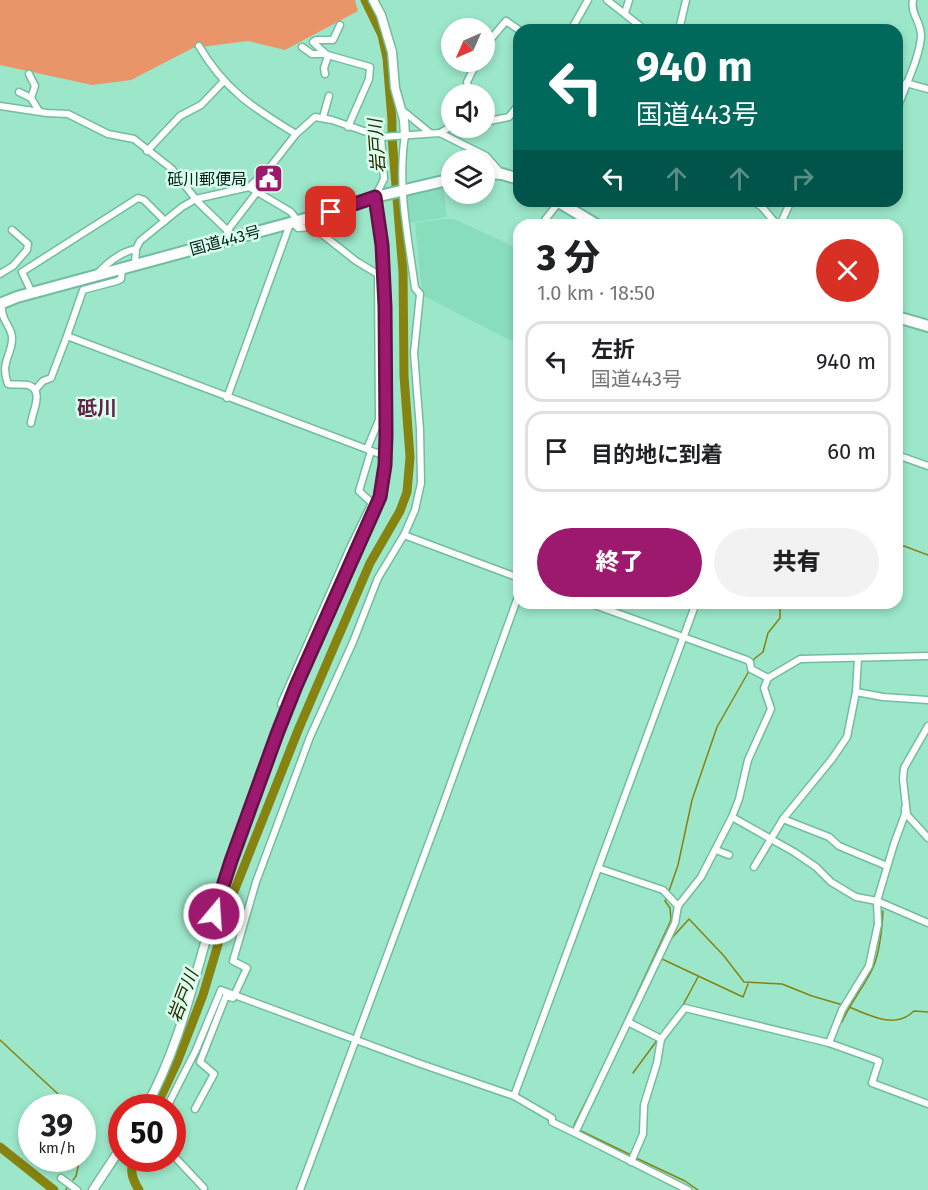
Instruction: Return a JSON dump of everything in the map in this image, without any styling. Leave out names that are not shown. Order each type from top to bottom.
[{"type":"highway","points":[[495,174],[513,177]]},
{"type":"highway","name":"国道443号","points":[[0,304],[230,235],[331,212],[441,181]]},
{"type":"highway","points":[[568,207],[587,219]]},
{"type":"highway","points":[[903,319],[928,326]]},
{"type":"main road","points":[[373,0],[381,15],[392,52],[395,88],[402,110],[402,135]]},
{"type":"main road","points":[[153,1094],[176,1040],[231,861],[277,734],[343,580],[375,513],[384,482],[382,245],[378,197]]},
{"type":"main road","points":[[93,1190],[108,1170]]},
{"type":"street","points":[[574,24],[588,0]]},
{"type":"street","points":[[607,0],[638,24]]},
{"type":"street","points":[[625,13],[629,0]]},
{"type":"street","points":[[680,24],[686,0]]},
{"type":"street","points":[[903,92],[919,51],[921,33],[912,9],[914,0]]},
{"type":"street","points":[[495,34],[506,21],[513,26]]},
{"type":"street","points":[[328,56],[313,42],[333,40],[340,25]]},
{"type":"street","points":[[199,46],[223,82],[261,113],[296,134]]},
{"type":"street","points":[[302,48],[312,54],[370,67],[369,79],[348,127]]},
{"type":"street","points":[[325,74],[324,68],[328,56]]},
{"type":"street","points":[[29,74],[35,86],[31,98]]},
{"type":"street","points":[[147,151],[180,116],[201,105],[223,82]]},
{"type":"street","points":[[906,83],[928,89]]},
{"type":"street","points":[[19,93],[31,98],[39,111]]},
{"type":"street","points":[[323,117],[329,96]]},
{"type":"street","points":[[0,106],[69,114],[108,134],[134,139],[172,169],[230,235],[257,192]]},
{"type":"street","points":[[402,110],[430,134]]},
{"type":"street","points":[[495,120],[509,117],[513,112]]},
{"type":"street","points":[[135,265],[136,249],[140,241],[196,199],[249,187],[267,171],[296,134],[315,117],[323,117],[381,137],[440,133],[486,156],[502,174]]},
{"type":"street","points":[[108,134],[111,126]]},
{"type":"street","points":[[235,996],[247,968],[233,961],[265,856],[310,737],[353,642],[378,578],[404,535],[415,510],[421,483],[420,429],[414,353],[420,294],[415,288],[401,192],[402,135]]},
{"type":"street","points":[[378,197],[384,179],[381,137]]},
{"type":"street","points":[[249,187],[291,212],[298,228],[313,227],[356,261],[381,276],[379,420],[359,491],[372,503],[281,704]]},
{"type":"street","points":[[32,293],[22,272],[138,198],[144,200],[165,221]]},
{"type":"street","points":[[762,207],[773,219]]},
{"type":"street","points":[[227,398],[293,221]]},
{"type":"street","points":[[0,274],[13,266],[28,247],[12,230]]},
{"type":"street","points":[[96,276],[105,265],[125,251],[136,249]]},
{"type":"street","points":[[35,390],[43,381],[51,378],[82,290],[121,279],[122,269]]},
{"type":"street","points":[[0,304],[4,319],[10,328],[12,340],[2,359],[2,372],[8,384],[29,386],[35,390],[38,399],[31,423]]},
{"type":"street","points":[[67,336],[385,456]]},
{"type":"street","points":[[903,457],[928,466]]},
{"type":"street","points":[[404,535],[513,576]]},
{"type":"street","points":[[300,1190],[514,609]]},
{"type":"street","points":[[607,609],[747,660],[750,662],[751,669],[768,678]]},
{"type":"street","points":[[514,1096],[694,609]]},
{"type":"street","points":[[575,1133],[675,923],[678,906],[702,877],[732,817],[739,799],[748,760],[771,709],[764,688],[768,678],[800,659],[928,656]]},
{"type":"street","points":[[754,867],[783,819],[832,759],[846,737],[856,692],[858,658]]},
{"type":"street","points":[[856,692],[883,697],[928,700]]},
{"type":"street","points":[[829,1043],[842,1010],[869,966],[878,924],[877,901],[905,814],[904,768],[928,726]]},
{"type":"street","points":[[918,742],[928,733]]},
{"type":"street","points":[[905,808],[907,815],[928,838]]},
{"type":"street","points":[[732,817],[808,862],[831,882],[856,897],[877,901],[928,923]]},
{"type":"street","points":[[783,819],[829,837],[838,846],[887,866]]},
{"type":"street","points":[[716,850],[729,855]]},
{"type":"street","points":[[598,868],[663,890],[678,906]]},
{"type":"street","points":[[173,1094],[196,1050],[221,990],[431,1068],[514,1096],[552,1118],[552,1122],[688,1190]]},
{"type":"street","points":[[195,1109],[214,1074],[200,1062],[226,996],[233,998],[235,996]]},
{"type":"street","points":[[631,1162],[643,1134],[644,1105],[657,1063],[661,1039],[685,1008],[829,1043],[879,1061],[872,1083],[928,1104]]},
{"type":"street","points":[[628,1022],[661,1039]]},
{"type":"street","points":[[186,1169],[204,1188]]},
{"type":"street","points":[[62,1178],[77,1190]]},
{"type":"shaded area","points":[[0,0],[355,0],[358,11],[285,50],[248,41],[193,48],[131,80],[92,85],[0,65]]},
{"type":"shaded area","points":[[441,186],[441,204],[445,204],[447,217],[408,223],[404,196]]},
{"type":"shaded area","points":[[454,219],[513,246],[513,342],[422,295],[415,223]]},
{"type":"waterway","name":"岩戸川","points":[[162,1094],[203,995],[233,894],[299,728],[370,563],[400,511],[407,492],[410,457],[404,376],[403,272],[387,58],[382,35],[365,0]]},
{"type":"waterway","points":[[903,546],[928,555]]},
{"type":"waterway","points":[[753,662],[763,652],[768,633],[780,618],[780,609]]},
{"type":"waterway","points":[[668,894],[678,865],[692,800],[717,727],[749,671]]},
{"type":"waterway","points":[[610,1052],[671,920],[670,908],[665,901],[667,898]]},
{"type":"waterway","points":[[842,1022],[877,958],[883,911]]},
{"type":"waterway","points":[[671,939],[689,919],[724,956],[744,982],[782,984],[843,1005]]},
{"type":"waterway","points":[[662,959],[743,997],[748,984]]},
{"type":"waterway","points":[[669,1024],[683,1005],[698,977]]},
{"type":"waterway","points":[[847,1006],[873,1017],[890,1020],[899,1020],[914,1011],[928,1012]]},
{"type":"waterway","points":[[633,1073],[658,1039]]},
{"type":"waterway","points":[[0,1040],[58,1094]]},
{"type":"waterway","points":[[576,1127],[574,1125],[608,1057]]},
{"type":"waterway","points":[[579,1130],[631,1155]]},
{"type":"waterway","points":[[0,1147],[54,1190]]},
{"type":"waterway","points":[[636,1158],[685,1181],[698,1190]]},
{"type":"waterway","points":[[73,1180],[77,1172]]},
{"type":"waterway","name":"岩戸川","points":[[132,1172],[139,1190]]},
{"type":"place","name":"砥川郵便局","points":[[268,179]]},
{"type":"district","name":"砥川","points":[[97,408]]},
{"type":"route","points":[[214,914],[277,734],[343,580],[375,513],[384,482],[386,435],[384,277],[375,197],[331,212]]}]
